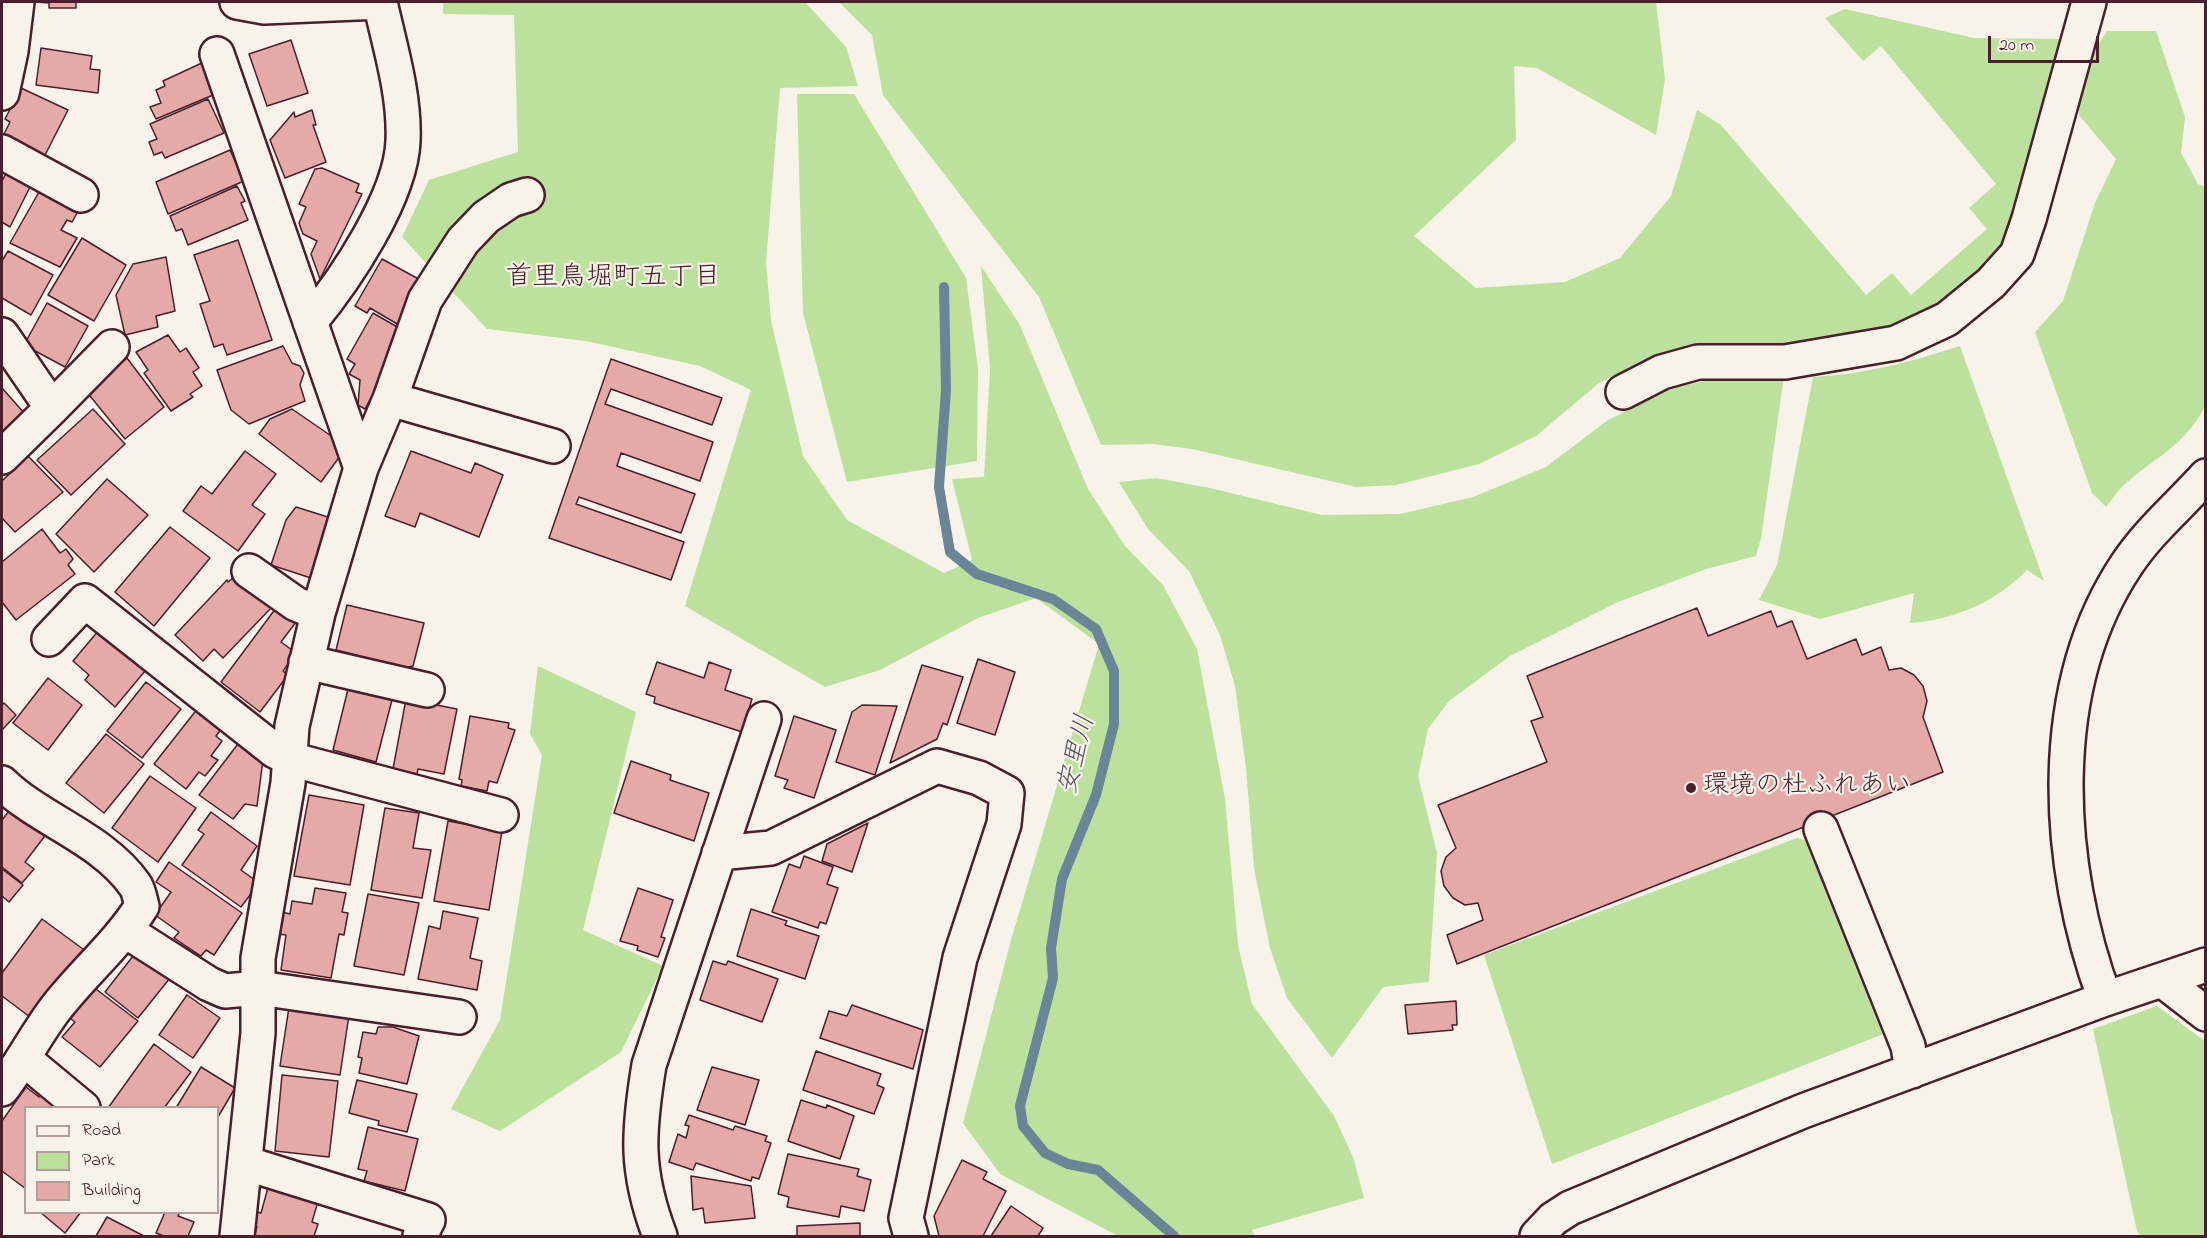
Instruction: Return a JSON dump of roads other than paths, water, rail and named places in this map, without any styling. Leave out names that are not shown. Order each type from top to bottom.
[{"type":"street","points":[[2,93],[11,51],[17,2]]},
{"type":"street","points":[[237,2],[264,7],[380,2],[398,83],[403,142],[396,178],[369,236],[347,273],[310,322]]},
{"type":"street","points":[[1623,392],[1662,372],[1698,362],[1785,362],[1896,343],[1947,319],[1991,283],[2017,254],[2029,219],[2089,2]]},
{"type":"street","points":[[217,54],[361,468]]},
{"type":"street","points":[[2,152],[81,195]]},
{"type":"street","points":[[237,1236],[258,1033],[258,958],[290,759],[292,726],[318,613],[361,468],[390,399],[425,300],[463,241],[486,217],[511,200],[527,195]]},
{"type":"street","points":[[2,335],[52,408]]},
{"type":"street","points":[[2,458],[112,347]]},
{"type":"street","points":[[390,399],[553,446]]},
{"type":"street","points":[[2104,999],[2089,957],[2070,872],[2065,810],[2071,725],[2082,664],[2101,611],[2126,565],[2147,537],[2205,476]]},
{"type":"street","points":[[249,571],[296,604],[318,613]]},
{"type":"street","points":[[49,639],[85,601],[275,751],[290,759],[501,815]]},
{"type":"street","points":[[306,662],[427,690]]},
{"type":"street","points":[[660,1236],[650,1211],[639,1156],[641,1112],[649,1065],[764,719]]},
{"type":"street","points":[[719,853],[771,848],[937,766],[980,778],[1008,793],[1004,824],[960,958],[906,1218],[911,1236]]},
{"type":"street","points":[[2,783],[92,845],[136,886],[142,906],[126,931],[56,1008],[2,1089]]},
{"type":"street","points":[[1821,829],[1908,1046],[1912,1071]]},
{"type":"street","points":[[126,931],[208,984],[225,991],[259,988],[459,1017]]},
{"type":"street","points":[[1538,1236],[1552,1219],[1570,1208],[1803,1111],[2104,999],[2205,965]]},
{"type":"street","points":[[2162,980],[2205,1014]]},
{"type":"street","points":[[24,1059],[83,1106]]},
{"type":"street","points":[[245,1163],[428,1220],[420,1236]]},
{"type":"waterway","name":"安里川","points":[[944,287],[946,390],[939,487],[950,552],[977,574],[1053,599],[1096,629],[1114,671],[1114,724],[1096,795],[1062,879],[1051,948],[1053,978],[1020,1106],[1023,1126],[1045,1153],[1068,1164],[1098,1170],[1174,1236]]},
{"type":"place","name":"環境の杜ふれあい","points":[[1691,788]]},
{"type":"district","name":"首里鳥堀町五丁目","points":[[613,280]]}]
